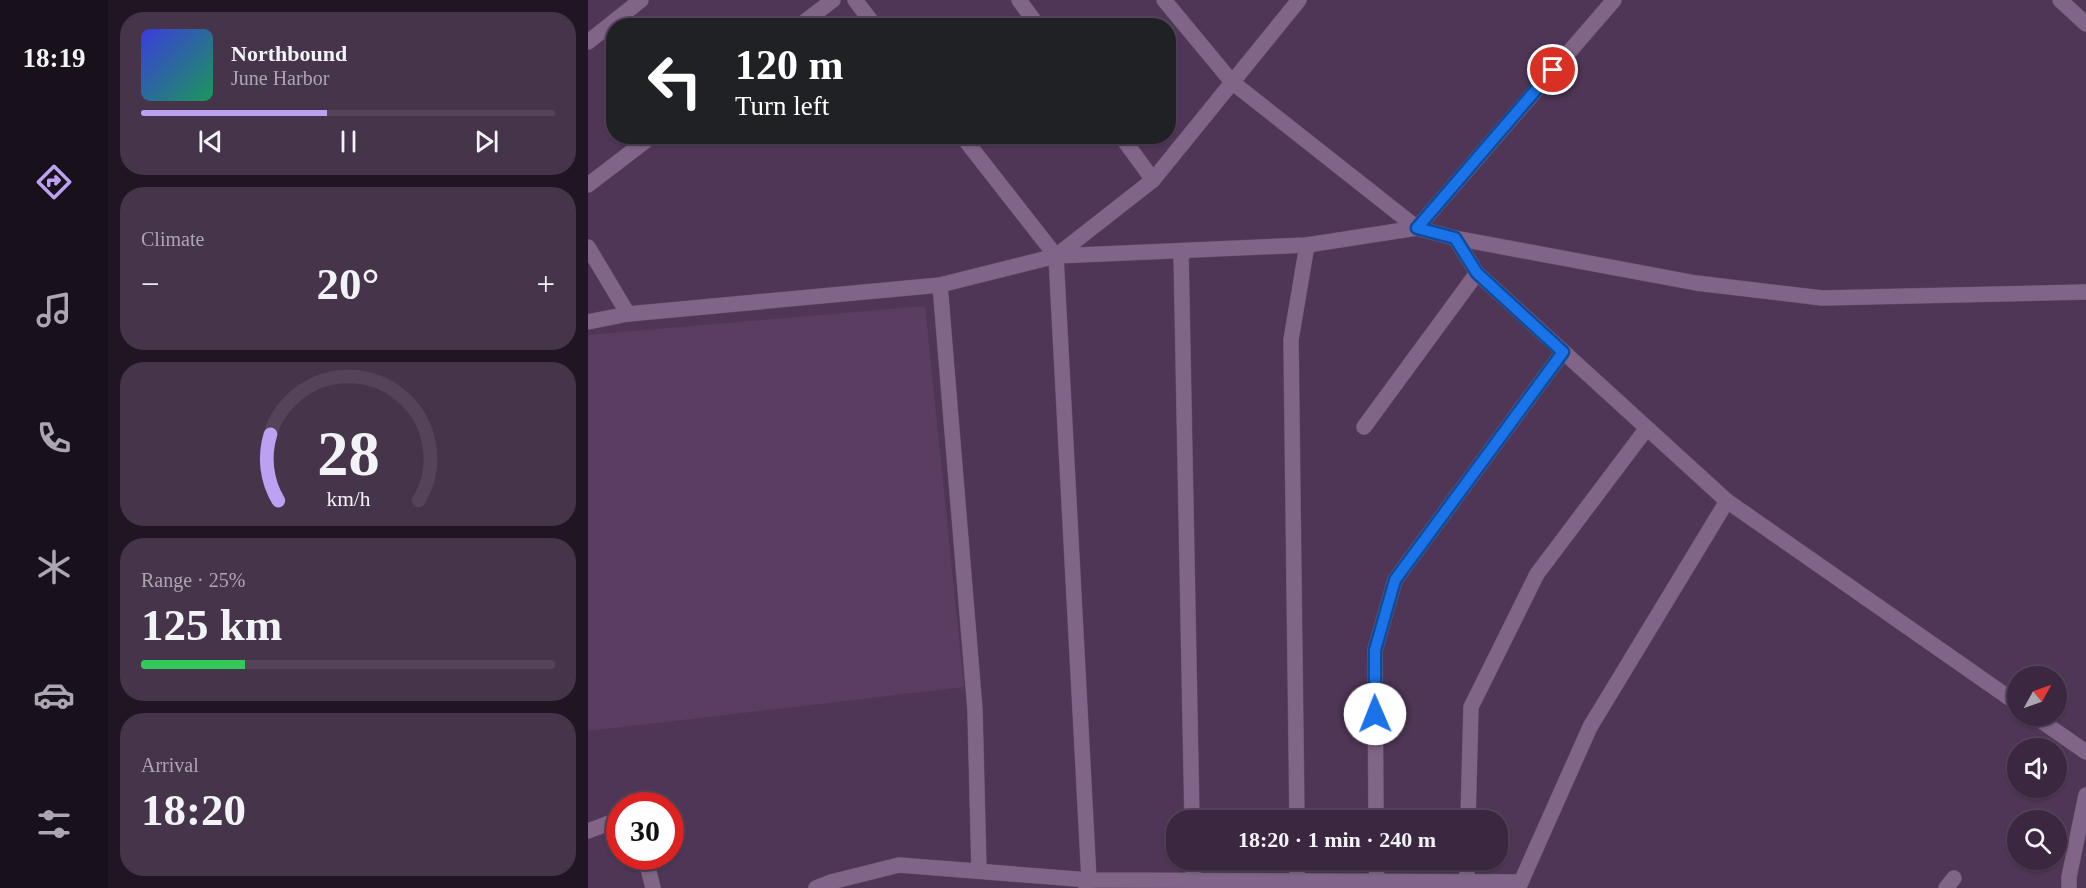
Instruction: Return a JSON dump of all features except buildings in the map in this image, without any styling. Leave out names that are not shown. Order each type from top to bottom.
[{"type":"street","points":[[618,18],[641,0]]},
{"type":"street","points":[[809,18],[833,0]]},
{"type":"street","points":[[855,0],[869,18]]},
{"type":"street","points":[[1019,0],[1032,18]]},
{"type":"street","points":[[1164,0],[1232,82],[1417,228]]},
{"type":"street","points":[[1056,256],[1153,180],[1299,0]]},
{"type":"street","points":[[1417,228],[1614,0]]},
{"type":"street","points":[[2060,0],[2086,24]]},
{"type":"street","points":[[588,42],[606,28]]},
{"type":"street","points":[[588,185],[642,144]]},
{"type":"street","points":[[968,144],[1056,256],[1088,884]]},
{"type":"street","points":[[1127,144],[1153,180]]},
{"type":"street","points":[[588,322],[628,314],[940,285],[1056,256],[1307,245],[1417,228],[1455,238],[1696,283],[1822,298],[2086,292]]},
{"type":"street","points":[[1455,238],[1477,273],[1727,501],[2007,696]]},
{"type":"street","points":[[1297,810],[1291,340],[1307,245]]},
{"type":"street","points":[[588,247],[628,314]]},
{"type":"street","points":[[1181,251],[1192,810]]},
{"type":"street","points":[[1364,427],[1477,273]]},
{"type":"street","points":[[940,285],[975,710],[979,872]]},
{"type":"street","points":[[1376,810],[1375,650],[1395,580],[1563,352]]},
{"type":"street","points":[[1468,810],[1471,707],[1537,574],[1647,428]]},
{"type":"street","points":[[816,888],[855,882],[899,865],[1088,884],[1193,880],[1297,884],[1467,881],[1520,885],[1590,727],[1727,501]]},
{"type":"street","points":[[2048,726],[2086,752]]},
{"type":"street","points":[[2069,888],[2069,877],[2086,795]]},
{"type":"street","points":[[588,831],[606,824]]},
{"type":"street","points":[[648,870],[653,888]]},
{"type":"street","points":[[1192,870],[1193,880]]},
{"type":"street","points":[[1376,870],[1377,881]]},
{"type":"street","points":[[1467,870],[1467,881]]},
{"type":"shaded area","points":[[925,306],[964,687],[588,731],[588,335]]},
{"type":"route","points":[[1375,714],[1375,650],[1395,580],[1563,352],[1477,273],[1455,238],[1417,228],[1553,70]]}]
